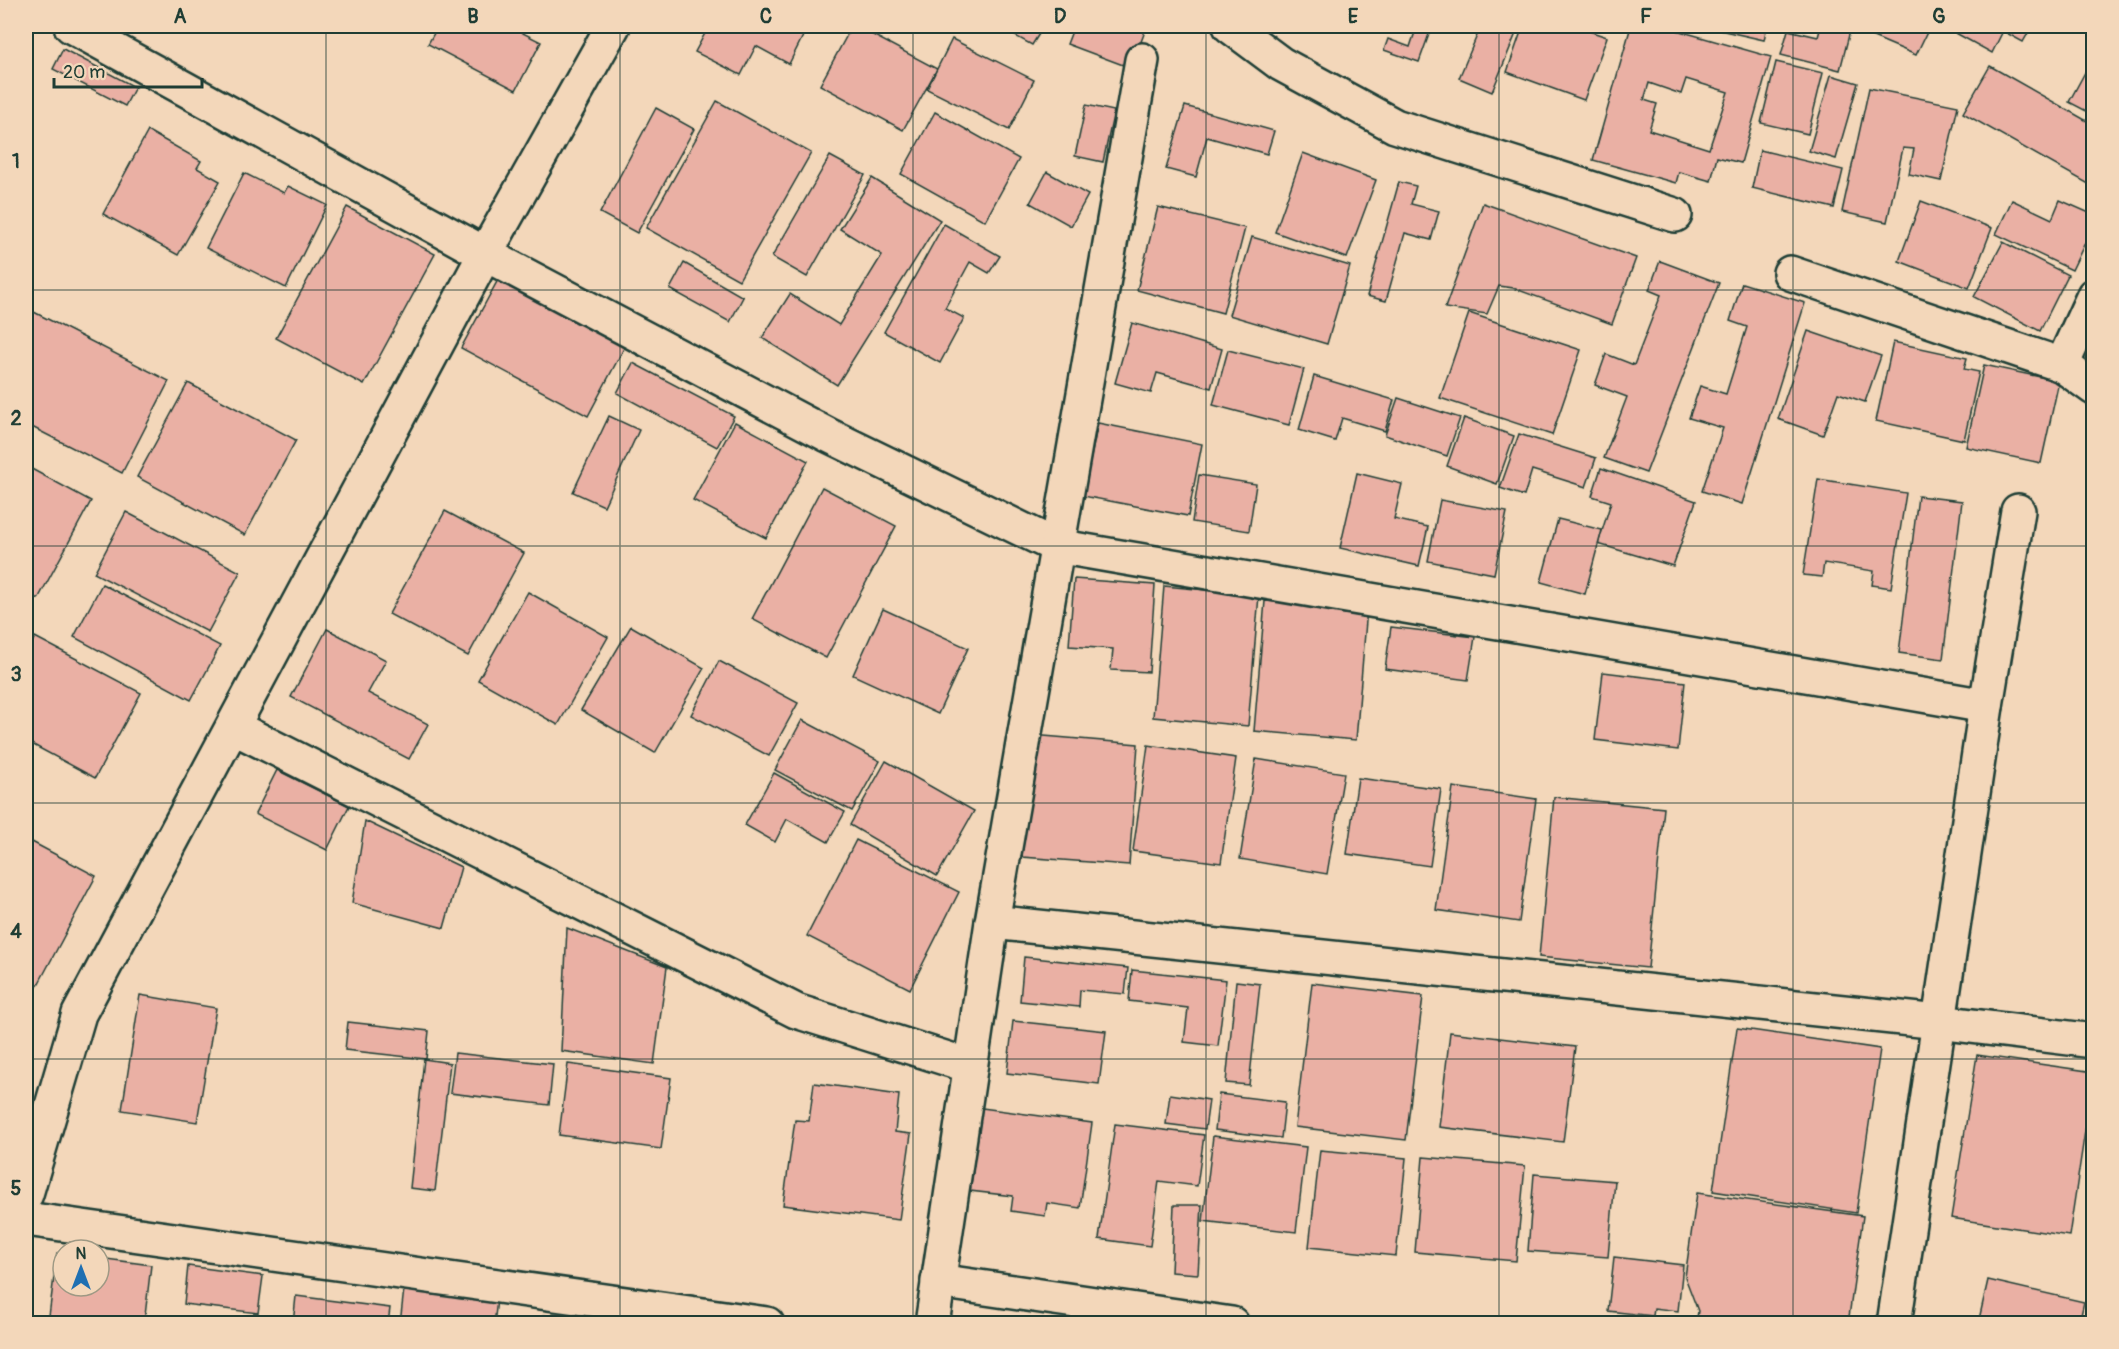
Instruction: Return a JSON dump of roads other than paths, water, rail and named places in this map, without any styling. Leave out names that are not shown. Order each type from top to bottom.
[{"type":"street","points":[[70,26],[485,254],[828,435],[1056,546],[1986,706]]},
{"type":"street","points":[[26,1194],[79,1014],[485,254],[613,26]]},
{"type":"street","points":[[1230,26],[1281,64],[1395,126],[1675,215]]},
{"type":"street","points":[[932,1323],[992,922],[1142,60]]},
{"type":"street","points":[[1790,273],[2062,365],[2094,388]]},
{"type":"street","points":[[2062,365],[2094,295]]},
{"type":"street","points":[[1894,1323],[1986,706],[2018,511]]},
{"type":"street","points":[[233,727],[796,1011],[970,1066]]},
{"type":"street","points":[[992,922],[1939,1022],[2094,1041]]},
{"type":"street","points":[[26,1219],[767,1323]]},
{"type":"street","points":[[938,1281],[1232,1323]]}]
